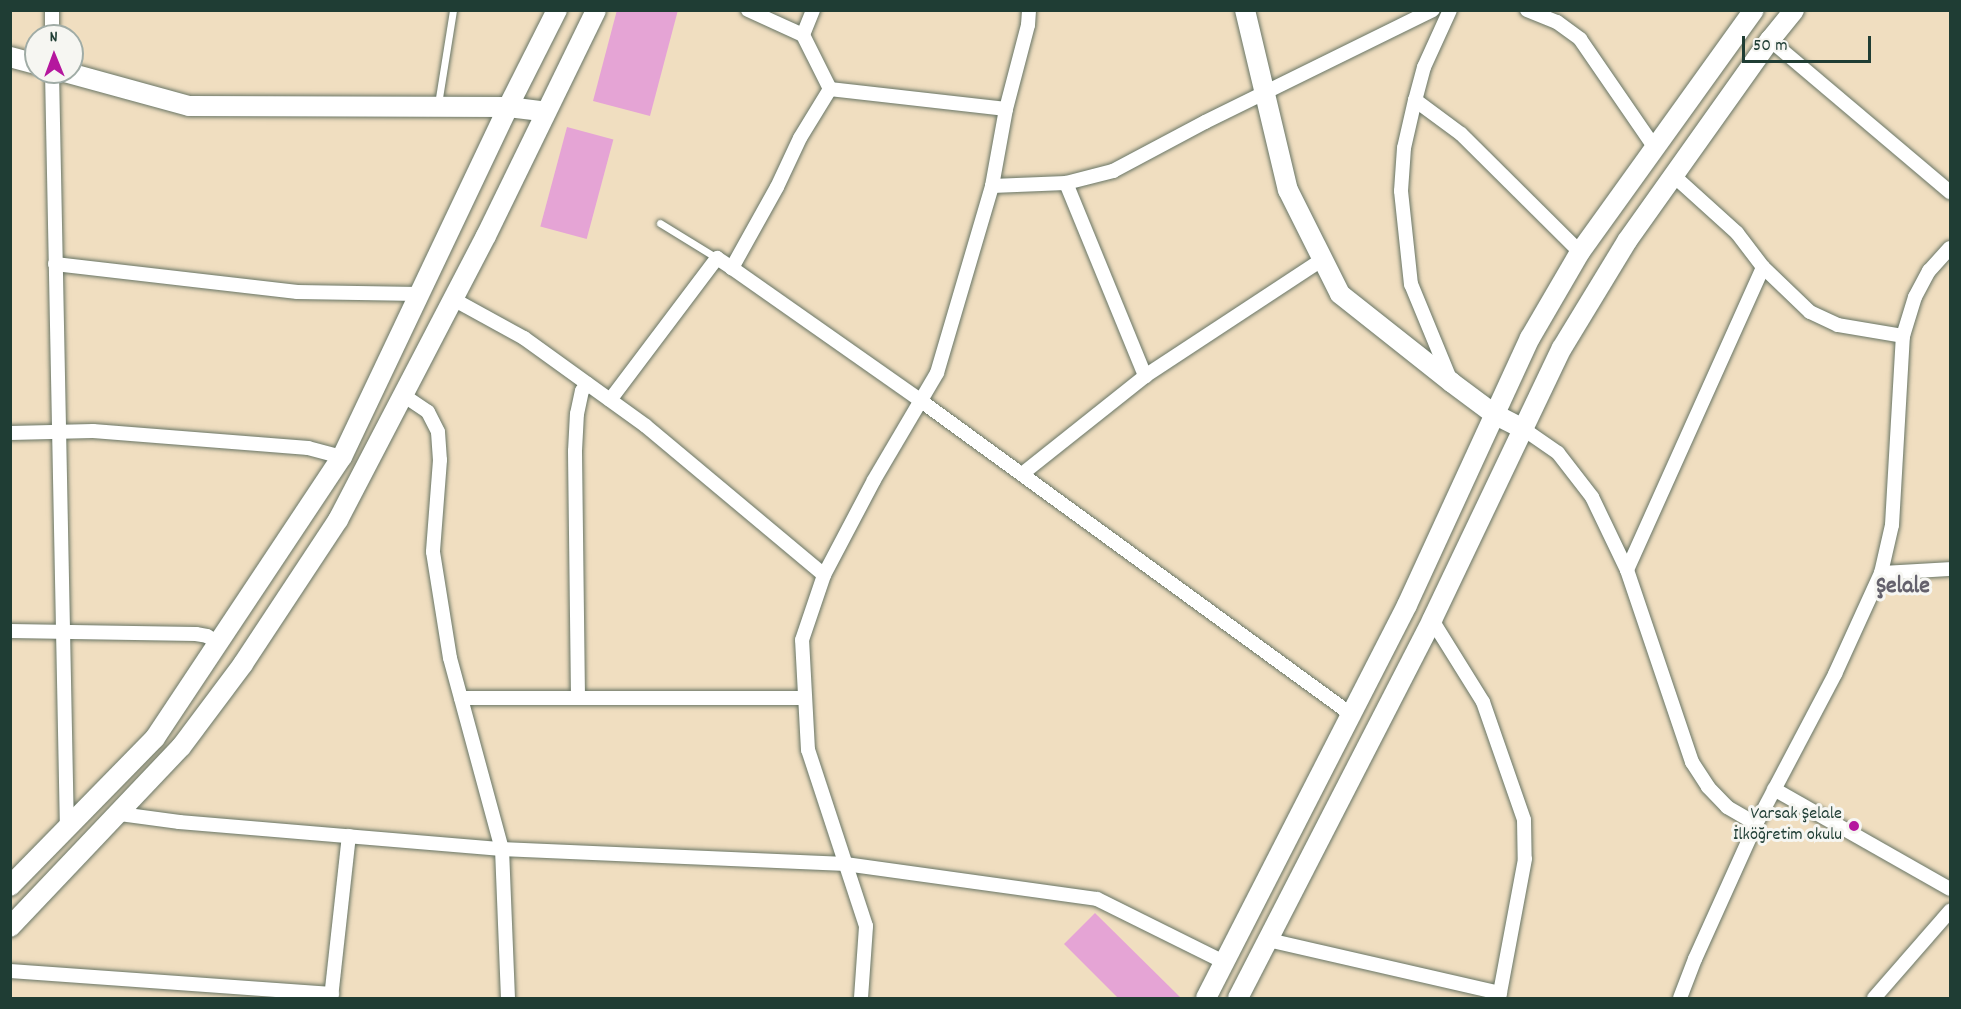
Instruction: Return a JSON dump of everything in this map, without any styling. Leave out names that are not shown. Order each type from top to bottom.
[{"type":"street","points":[[10,886],[155,738],[342,457],[418,294],[557,10]]},
{"type":"street","points":[[10,927],[120,814],[181,747],[243,664],[338,520],[453,299],[596,10]]},
{"type":"street","points":[[748,10],[803,35],[830,89]]},
{"type":"street","points":[[803,35],[813,10]]},
{"type":"street","points":[[861,999],[866,926],[808,750],[802,640],[824,575],[874,480],[937,373],[992,186],[1006,109],[1028,25],[1029,10]]},
{"type":"street","points":[[1245,10],[1288,190],[1340,294],[1494,414],[1522,428],[1558,453],[1592,496],[1627,570],[1692,762],[1708,787],[1727,807],[1756,824]]},
{"type":"street","points":[[1527,10],[1557,22],[1580,39],[1655,148]]},
{"type":"street","points":[[1206,999],[1407,605],[1530,338],[1580,252],[1754,10]]},
{"type":"street","points":[[1238,999],[1432,620],[1522,428],[1583,311],[1674,176],[1770,40],[1794,10]]},
{"type":"street","points":[[992,186],[1066,183],[1113,171],[1265,93],[1441,12]]},
{"type":"street","points":[[1441,12],[1415,100],[1404,148],[1401,191],[1411,284],[1451,382]]},
{"type":"street","points":[[1770,40],[1950,192]]},
{"type":"street","points":[[84,77],[189,106],[508,107],[546,112]]},
{"type":"street","points":[[52,84],[67,830]]},
{"type":"street","points":[[830,89],[1006,109]]},
{"type":"street","points":[[732,268],[800,138],[830,89]]},
{"type":"street","points":[[1415,100],[1461,134],[1580,252]]},
{"type":"street","points":[[1674,176],[1737,233],[1763,267],[1810,312],[1838,325],[1903,336]]},
{"type":"street","points":[[1066,183],[1145,376]]},
{"type":"street","points":[[1680,999],[1695,959],[1756,824],[1835,674],[1881,573],[1892,525],[1903,336],[1915,297],[1929,271],[1950,248]]},
{"type":"street","points":[[610,400],[717,258],[921,401],[1352,715]]},
{"type":"street","points":[[1022,474],[1145,376],[1323,259]]},
{"type":"street","points":[[55,264],[297,292],[418,294]]},
{"type":"street","points":[[1627,570],[1763,267]]},
{"type":"street","points":[[453,299],[524,338],[646,426],[824,575]]},
{"type":"street","points":[[578,698],[575,451],[577,414],[582,391],[587,384]]},
{"type":"street","points":[[403,395],[428,412],[438,432],[440,460],[433,552],[450,658],[502,849],[508,999]]},
{"type":"street","points":[[10,433],[93,431],[308,448],[342,457]]},
{"type":"street","points":[[1881,573],[1950,569]]},
{"type":"street","points":[[1268,940],[1499,996],[1525,859],[1524,820],[1483,702],[1432,620]]},
{"type":"street","points":[[10,631],[63,630],[196,634],[207,636],[218,643]]},
{"type":"street","points":[[461,698],[805,698]]},
{"type":"street","points":[[1774,789],[1950,889]]},
{"type":"street","points":[[120,814],[179,822],[502,849],[845,864],[1097,899],[1224,963]]},
{"type":"street","points":[[10,971],[332,996],[349,836]]},
{"type":"street","points":[[1874,999],[1950,912]]},
{"type":"lane","points":[[437,107],[453,10]]},
{"type":"lane","points":[[660,223],[717,258]]},
{"type":"building","points":[[617,10],[678,10],[650,116],[593,101]]},
{"type":"building","points":[[567,127],[613,139],[587,239],[540,226]]},
{"type":"building","points":[[1095,913],[1182,999],[1119,999],[1064,944]]},
{"type":"place","name":"Varsak Şelale İlköğretim okulu","points":[[1854,826]]},
{"type":"district","name":"Şelale","points":[[1903,588]]}]
